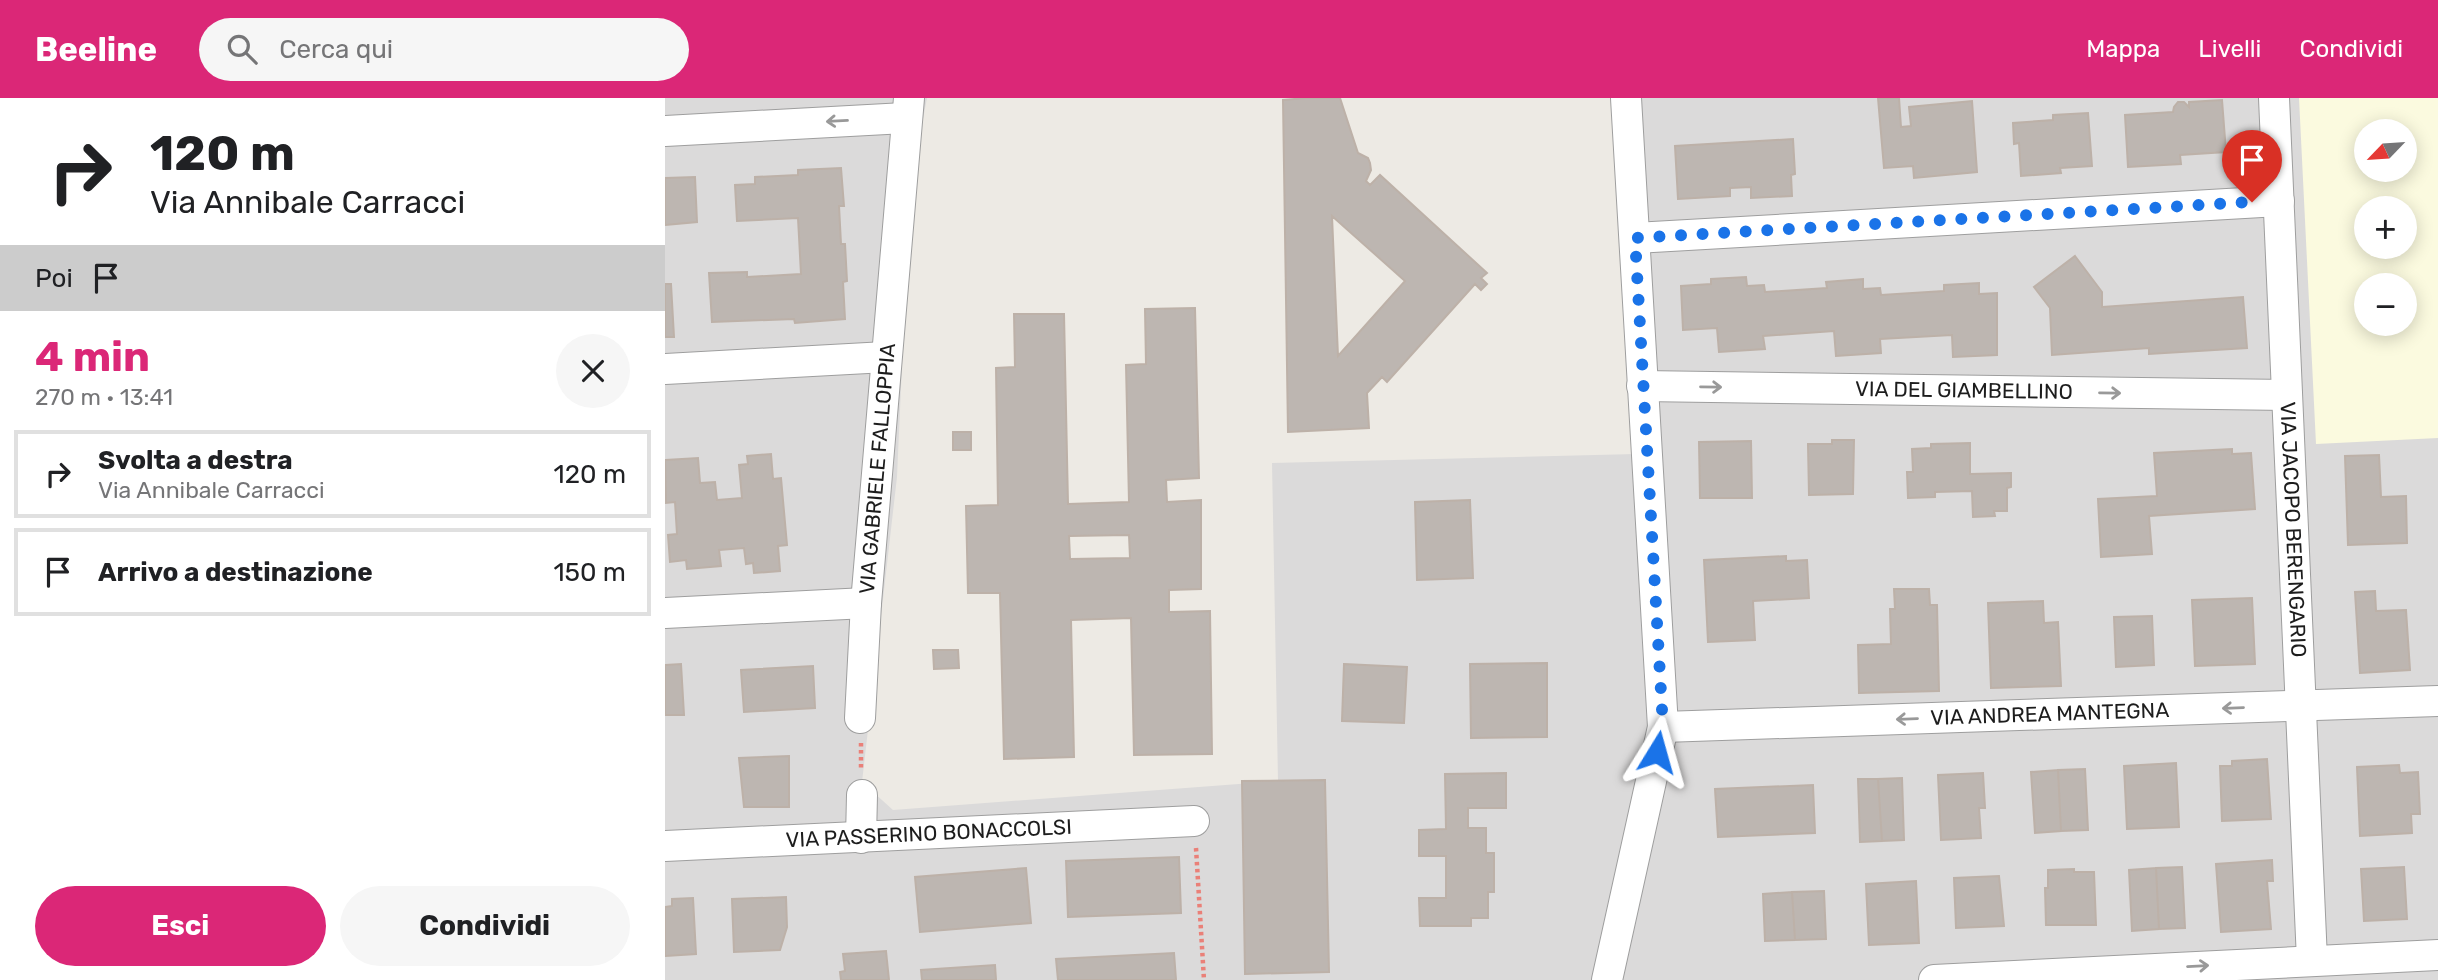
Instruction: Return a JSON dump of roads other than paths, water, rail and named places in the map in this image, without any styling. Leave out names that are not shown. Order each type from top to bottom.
[{"type":"street","points":[[1607,980],[1663,727],[1626,98]]},
{"type":"street","name":"VIA JACOPO BERENGARIO","points":[[2274,98],[2312,960]]},
{"type":"street","points":[[665,131],[907,108]]},
{"type":"street","name":"VIA GABRIELE FALLOPPIA","points":[[860,718],[866,603],[907,108]]},
{"type":"street","points":[[1635,238],[2279,201]]},
{"type":"street","points":[[665,369],[886,357]]},
{"type":"street","name":"VIA DEL GIAMBELLINO","points":[[1643,386],[2287,395]]},
{"type":"street","points":[[665,613],[866,603]]},
{"type":"street","name":"VIA ANDREA MANTEGNA","points":[[1663,727],[2438,701]]},
{"type":"street","points":[[861,838],[862,795]]},
{"type":"street","name":"VIA PASSERINO BONACCOLSI","points":[[665,846],[1194,821]]},
{"type":"street","points":[[1934,980],[2438,955]]}]
